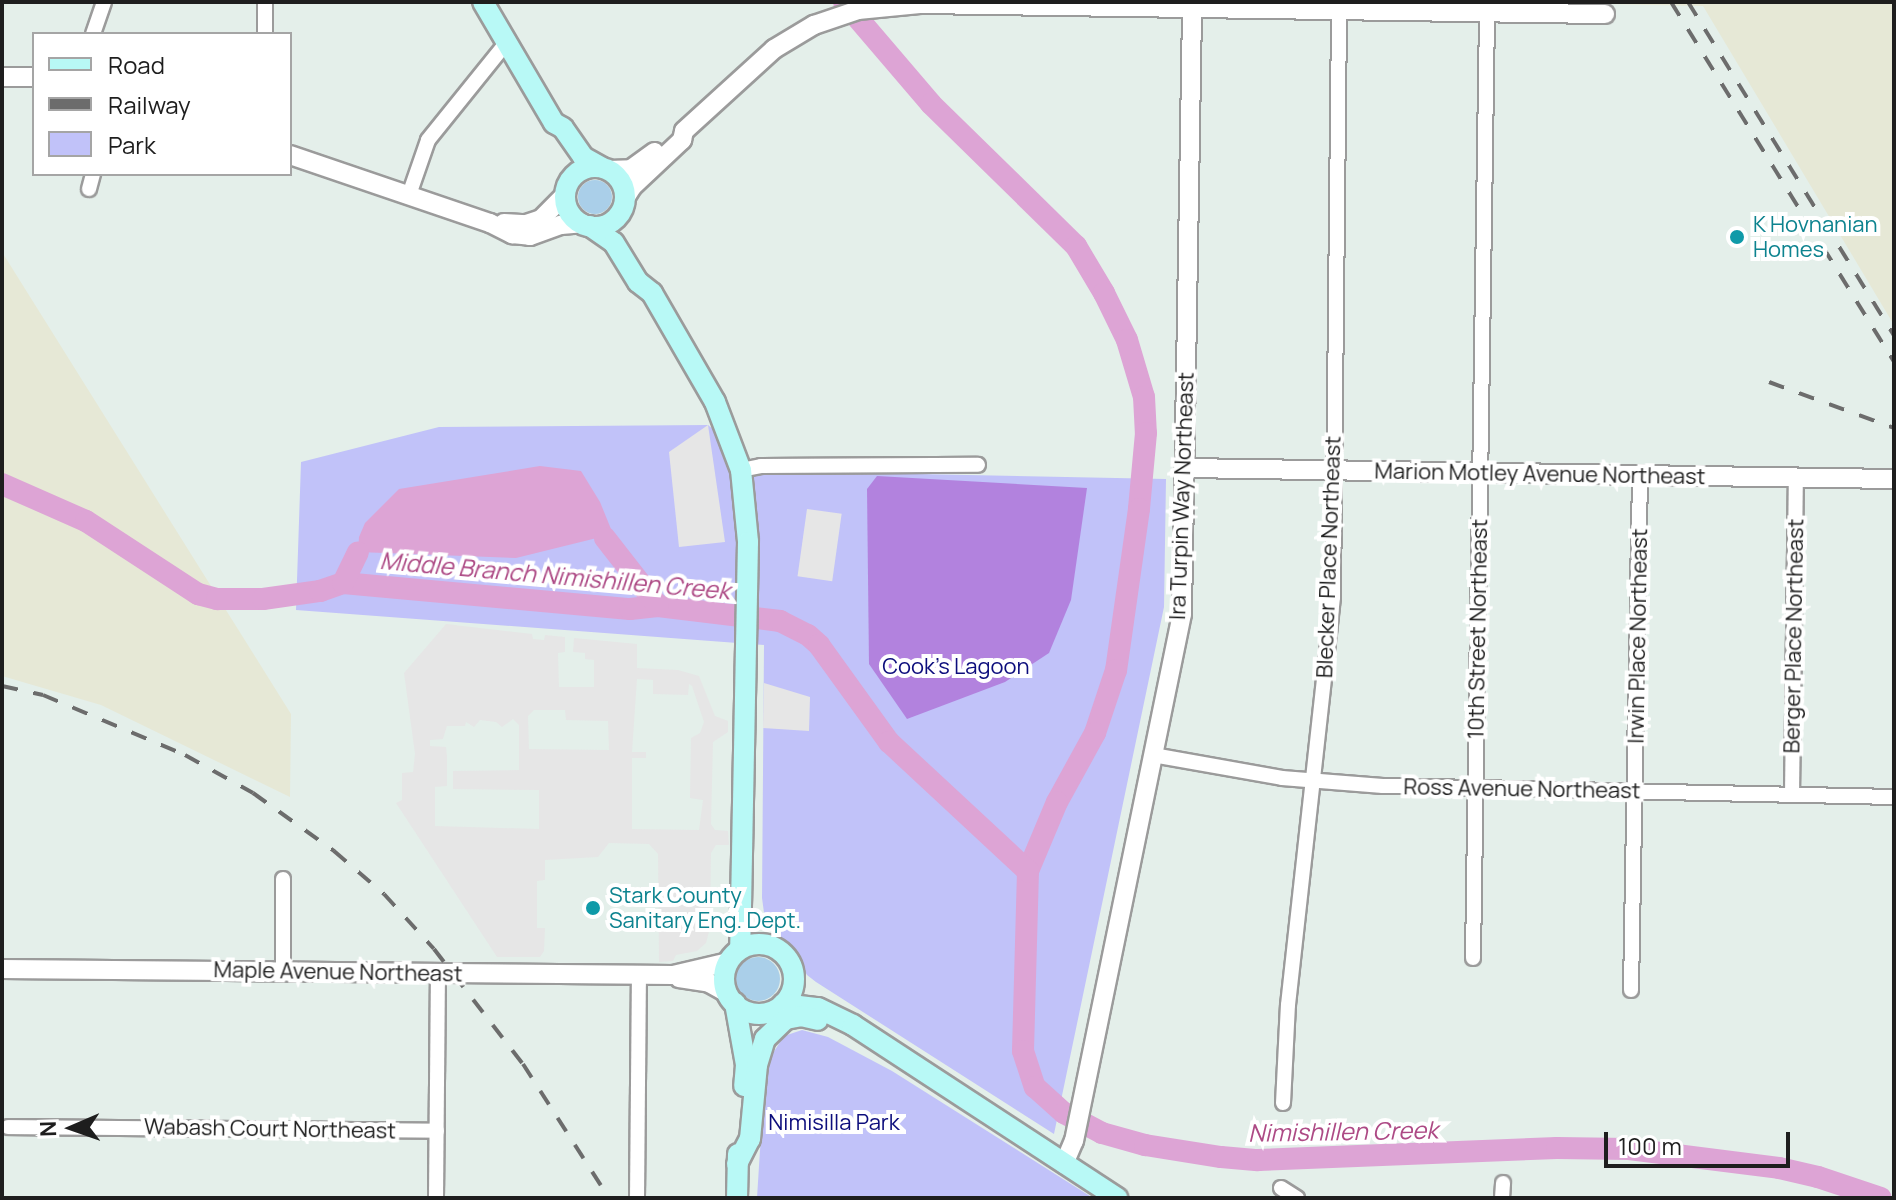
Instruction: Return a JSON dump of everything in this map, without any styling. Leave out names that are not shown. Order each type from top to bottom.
[{"type":"main road","points":[[483,2],[554,123],[563,128],[583,157],[620,181],[626,233],[650,277],[652,293]]},
{"type":"main road","points":[[554,123],[553,135],[567,165],[569,211],[614,243],[638,282],[652,293],[715,402],[741,470],[748,524],[743,893],[734,956],[724,980],[746,1065]]},
{"type":"main road","points":[[566,193],[579,171],[604,169]]},
{"type":"main road","points":[[586,224],[611,221],[624,203]]},
{"type":"main road","points":[[743,893],[767,945],[787,958],[794,977],[807,989],[833,1002],[853,1025]]},
{"type":"main road","points":[[734,956],[767,945]]},
{"type":"main road","points":[[737,1198],[746,1065],[761,1024],[792,990],[794,977]]},
{"type":"main road","points":[[731,998],[753,1013],[778,1007],[812,1006],[853,1025],[1117,1198]]},
{"type":"main road","points":[[737,1164],[750,1139],[759,1055],[765,1039],[778,1023],[795,1017],[814,1019],[849,1034],[891,1060],[906,1060]]},
{"type":"street","points":[[94,32],[104,2]]},
{"type":"street","points":[[265,2],[265,32]]},
{"type":"street","points":[[624,203],[632,187],[682,140],[684,131],[774,49],[831,18],[884,6],[1605,14]]},
{"type":"street","name":"Ira Turpin Way Northeast","points":[[1064,1164],[1074,1141],[1182,614],[1192,8]]},
{"type":"street","name":"Blecker Place Northeast","points":[[1283,1103],[1288,1005],[1333,597],[1339,10]]},
{"type":"street","name":"10th Street Northeast","points":[[1473,958],[1487,13]]},
{"type":"street","points":[[409,195],[428,140],[507,42]]},
{"type":"street","points":[[2,77],[32,77]]},
{"type":"street","points":[[604,169],[636,166],[675,132],[684,131]]},
{"type":"street","points":[[292,156],[490,223],[526,224],[538,220],[566,193]]},
{"type":"street","points":[[490,223],[497,229],[526,236],[561,225],[586,224]]},
{"type":"street","points":[[741,470],[761,466],[978,465]]},
{"type":"street","name":"Marion Motley Avenue Northeast","points":[[1185,468],[1894,479]]},
{"type":"street","name":"Irwin Place Northeast","points":[[1631,990],[1640,475]]},
{"type":"street","name":"Berger Place Northeast","points":[[1792,795],[1796,477]]},
{"type":"street","name":"Ross Avenue Northeast","points":[[1153,755],[1313,781],[1476,790],[1894,797]]},
{"type":"street","points":[[283,879],[283,971]]},
{"type":"street","name":"Maple Avenue Northeast","points":[[673,975],[734,956]]},
{"type":"street","name":"Maple Avenue Northeast","points":[[2,969],[673,975],[711,984],[731,998]]},
{"type":"street","points":[[436,1198],[438,973]]},
{"type":"street","points":[[637,1198],[639,974]]},
{"type":"street","name":"Wabash Court Northeast","points":[[8,1127],[437,1131]]},
{"type":"street","points":[[1281,1188],[1297,1198]]},
{"type":"shaded area","points":[[1492,2],[1894,2],[1894,325],[1703,6]]},
{"type":"shaded area","points":[[595,180],[607,185],[612,197],[607,209],[595,214],[583,209],[578,197],[583,185]]},
{"type":"shaded area","points":[[2,252],[291,714],[290,797],[101,705],[2,676]]},
{"type":"shaded area","points":[[708,425],[725,542],[679,547],[669,452]]},
{"type":"shaded area","points":[[540,466],[581,471],[600,502],[613,534],[516,558],[358,552],[359,537],[365,523],[399,489]]},
{"type":"shaded area","points":[[807,509],[842,514],[832,581],[798,576]]},
{"type":"shaded area","points":[[446,624],[532,634],[533,639],[544,640],[545,635],[565,637],[565,652],[558,653],[559,687],[594,687],[594,660],[585,659],[585,653],[573,652],[574,638],[637,644],[637,668],[678,670],[699,676],[715,716],[728,721],[728,732],[713,742],[711,824],[715,830],[728,831],[729,845],[716,845],[711,853],[710,928],[706,943],[697,951],[676,955],[673,961],[659,962],[658,854],[649,844],[609,843],[598,857],[545,860],[545,880],[537,881],[537,928],[545,928],[544,951],[540,957],[497,957],[396,803],[402,800],[402,773],[413,772],[415,754],[404,673]],"holes":[[[637,679],[653,680],[653,694],[688,695],[689,684],[692,686],[704,722],[700,733],[691,738],[690,798],[703,800],[699,830],[632,829],[632,758],[646,758],[646,752],[632,752]],[[534,710],[565,710],[566,720],[608,721],[609,750],[529,749],[528,716]],[[513,719],[519,725],[519,770],[453,771],[453,789],[539,790],[539,829],[435,826],[435,787],[447,786],[447,756],[446,747],[430,746],[430,740],[443,739],[447,726],[465,726],[466,722],[474,727],[480,720],[496,722],[502,727]]]},
{"type":"shaded area","points":[[764,683],[810,697],[809,731],[763,728]]},
{"type":"shaded area","points":[[758,957],[773,964],[780,979],[773,994],[758,1001],[743,994],[736,979],[743,964]]},
{"type":"green space","name":"Cook's Lagoon","points":[[708,425],[765,471],[1166,479],[1164,607],[1054,1134],[816,982],[807,975],[793,949],[765,920],[762,898],[764,645],[296,610],[301,462],[439,427]]},
{"type":"green space","points":[[877,476],[1087,488],[1071,600],[1049,653],[1005,682],[907,719],[869,664],[867,489]]},
{"type":"green space","name":"Nimisilla Park","points":[[802,1030],[828,1037],[892,1071],[1093,1198],[757,1198],[763,1103],[771,1056],[784,1036]]},
{"type":"waterway","name":"Nimishillen Creek","points":[[844,2],[931,104],[1076,246],[1127,340],[1144,397],[1146,433],[1139,509],[1116,670],[1095,733],[1057,802],[1028,871],[1023,1051],[1035,1087],[1064,1113],[1102,1133],[1145,1145],[1221,1157],[1258,1160],[1557,1148],[1629,1149],[1779,1168],[1881,1198]]},
{"type":"waterway","name":"Middle Branch Nimishillen Creek","points":[[2,484],[86,521],[198,594],[217,599],[263,599],[320,591],[343,583],[630,609],[658,606],[780,621],[808,635],[819,645],[889,742],[1028,871]]},
{"type":"waterway","points":[[605,538],[658,606]]},
{"type":"waterway","points":[[343,583],[358,552]]},
{"type":"railway","points":[[1671,2],[1894,362]]},
{"type":"railway","points":[[1688,2],[1894,336]]},
{"type":"railway","points":[[1769,382],[1894,428]]},
{"type":"railway","points":[[2,686],[43,695],[185,755],[253,793],[334,851],[384,894],[434,949],[523,1064],[609,1198]]},
{"type":"place","name":"K Hovnanian Homes","points":[[1737,237]]},
{"type":"place","name":"Stark County Sanitary Eng. Dept.","points":[[593,908]]}]
